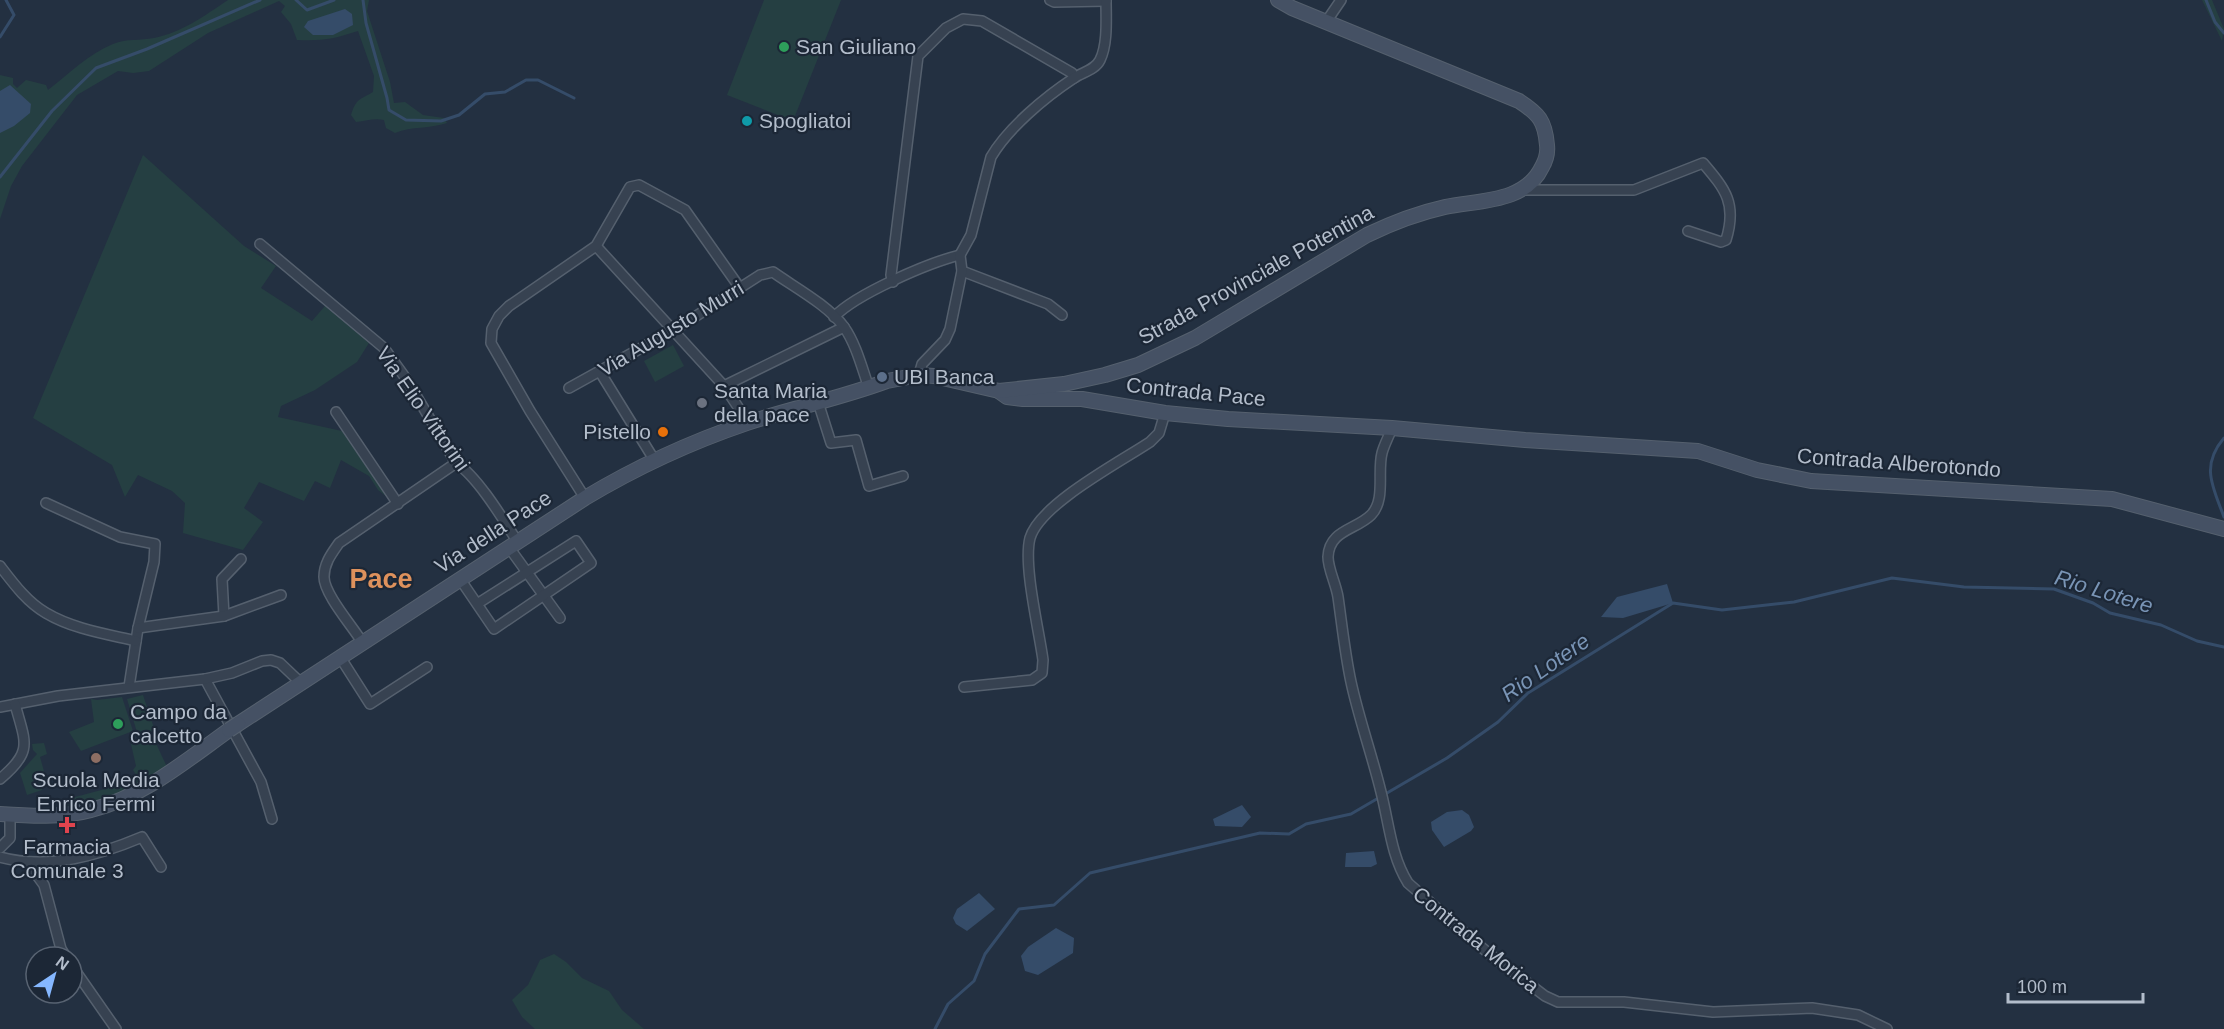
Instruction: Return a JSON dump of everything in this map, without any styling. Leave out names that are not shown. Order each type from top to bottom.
[{"type":"main road","points":[[1278,0],[1326,22],[1520,101],[1535,111],[1544,126],[1548,153],[1539,175],[1522,190]]},
{"type":"main road","name":"Strada Provinciale Potentina","points":[[999,391],[1064,384],[1138,365],[1195,338],[1348,245],[1396,221],[1445,207],[1479,202],[1522,190]]},
{"type":"main road","name":"Via della Pace","points":[[5,814],[54,816],[89,811],[117,802],[158,779],[362,642],[460,579],[515,547],[585,498],[655,461],[747,423],[887,381],[919,375],[999,391]]},
{"type":"main road","name":"Contrada Pace","points":[[999,391],[1007,397],[1023,399],[1082,399],[1165,413],[1228,419],[1392,428]]},
{"type":"main road","name":"Contrada Alberotondo","points":[[1392,428],[1537,441],[1698,451],[1757,470],[1811,481],[2112,499],[2222,529]]},
{"type":"street","points":[[919,375],[922,364],[938,349],[948,335],[962,271],[960,255],[971,235],[986,168],[997,147],[1045,100],[1074,78],[1095,66],[1101,58],[1106,1],[1054,2],[1050,0]]},
{"type":"street","points":[[1326,22],[1341,0]]},
{"type":"street","points":[[893,282],[891,275],[918,56],[946,28],[963,19],[982,21],[1071,73],[1074,78]]},
{"type":"street","points":[[1522,190],[1634,190],[1703,163],[1730,201],[1730,227],[1726,240],[1721,242],[1688,231]]},
{"type":"street","points":[[585,498],[530,411],[491,343],[492,329],[499,316],[509,306],[596,246],[630,187],[639,185],[685,210],[740,288]]},
{"type":"street","name":"Via Elio Vittorini","points":[[260,244],[384,348],[407,380],[456,463],[484,494],[515,547],[526,572],[560,618]]},
{"type":"street","points":[[596,246],[724,386],[747,423]]},
{"type":"street","points":[[869,388],[844,327],[834,317],[842,309],[893,282],[940,260],[960,255]]},
{"type":"street","points":[[962,271],[1048,304],[1062,315]]},
{"type":"street","name":"Via Augusto Murri","points":[[569,388],[674,330],[760,275],[773,272],[834,317]]},
{"type":"street","points":[[724,386],[844,327]]},
{"type":"street","points":[[600,372],[655,461]]},
{"type":"street","points":[[818,402],[831,443],[856,440],[869,486],[903,476]]},
{"type":"street","points":[[336,412],[398,504]]},
{"type":"street","points":[[964,687],[1032,680],[1042,674],[1043,660],[1028,558],[1031,537],[1040,519],[1057,503],[1150,442],[1159,433],[1165,413]]},
{"type":"street","name":"Contrada Morica","points":[[1392,428],[1382,452],[1379,471],[1380,491],[1376,507],[1371,516],[1341,532],[1331,543],[1328,558],[1336,585],[1351,682],[1382,795],[1392,843],[1400,871],[1408,883],[1487,952],[1545,996],[1558,1002],[1624,1002],[1713,1012],[1812,1008],[1858,1015],[1887,1029]]},
{"type":"street","points":[[362,642],[324,580],[328,558],[339,543],[456,463]]},
{"type":"street","points":[[46,504],[120,537],[155,544],[154,562],[138,628],[129,687]]},
{"type":"street","points":[[460,579],[477,604],[494,629],[591,563],[576,541],[477,604]]},
{"type":"street","points":[[224,616],[222,579],[241,559]]},
{"type":"street","points":[[0,566],[17,588],[44,612],[64,622],[136,642]]},
{"type":"street","points":[[138,628],[224,616],[281,595]]},
{"type":"street","points":[[340,657],[369,704],[427,667]]},
{"type":"street","points":[[0,707],[58,696],[204,679],[232,673],[262,661],[271,660],[280,663],[297,676],[301,683]]},
{"type":"street","points":[[204,679],[261,782],[272,819]]},
{"type":"street","points":[[0,778],[12,769],[25,750],[25,741],[15,704]]},
{"type":"street","points":[[0,848],[10,838],[5,814]]},
{"type":"street","points":[[0,857],[31,862],[56,862],[98,854],[142,837],[161,867]]},
{"type":"street","points":[[31,862],[31,867],[44,885],[60,945]]},
{"type":"street","points":[[84,983],[116,1029]]},
{"type":"green space","points":[[228,0],[369,0],[367,11],[390,82],[394,103],[405,102],[423,115],[444,118],[447,123],[395,133],[386,128],[384,120],[356,122],[351,115],[359,100],[373,92],[374,76],[358,31],[328,39],[297,40],[291,24],[281,12],[285,6],[279,1],[208,33],[149,71],[133,73],[118,71],[77,95],[22,166],[11,186],[0,219],[0,75],[13,78],[13,84],[17,88],[26,80],[46,85],[48,90],[104,48],[118,42],[154,38],[174,32],[193,23]]},
{"type":"green space","name":"San Giuliano","points":[[764,0],[841,0],[793,121],[727,95]]},
{"type":"green space","points":[[2202,0],[2212,0],[2224,29],[2222,41]]},
{"type":"green space","points":[[143,155],[244,246],[276,266],[261,288],[312,321],[325,306],[369,343],[357,362],[315,390],[281,406],[278,417],[342,431],[387,497],[378,490],[369,476],[341,460],[330,488],[315,481],[304,501],[259,482],[244,508],[263,522],[243,550],[183,533],[185,503],[172,491],[138,475],[125,497],[112,465],[33,418]]},
{"type":"green space","points":[[673,345],[684,366],[655,382],[644,361]]},
{"type":"green space","points":[[143,695],[156,734],[139,739],[127,699]]},
{"type":"green space","points":[[122,697],[133,731],[81,751],[69,732],[94,722],[91,699]]},
{"type":"green space","points":[[153,737],[167,767],[141,784],[68,812],[64,800],[105,789],[137,776],[133,770],[136,766],[131,744]]},
{"type":"green space","points":[[44,743],[47,754],[40,757],[47,782],[41,784],[42,790],[27,795],[20,773],[37,754],[32,744]]},
{"type":"green space","points":[[554,954],[582,978],[609,991],[622,1010],[644,1029],[535,1029],[522,1017],[512,1000],[528,985],[540,960]]},
{"type":"water","points":[[345,9],[352,14],[353,25],[333,35],[313,35],[304,27],[308,21]]},
{"type":"water","points":[[10,85],[31,104],[30,113],[14,126],[0,133],[0,91]]},
{"type":"water","points":[[1667,584],[1673,603],[1623,618],[1601,617],[1617,597]]},
{"type":"water","points":[[1242,805],[1251,817],[1242,827],[1215,826],[1213,819]]},
{"type":"water","points":[[1462,810],[1469,815],[1474,827],[1444,847],[1432,830],[1431,822],[1447,812]]},
{"type":"water","points":[[1374,851],[1377,864],[1371,867],[1345,867],[1346,853]]},
{"type":"water","points":[[979,893],[995,909],[967,931],[956,924],[953,918],[957,909]]},
{"type":"water","points":[[1056,928],[1074,938],[1073,953],[1038,975],[1025,971],[1021,956],[1028,947]]},
{"type":"waterway","points":[[0,37],[14,15],[6,0]]},
{"type":"waterway","points":[[0,177],[52,111],[96,68],[147,49],[260,0]]},
{"type":"waterway","points":[[296,0],[307,10],[334,0]]},
{"type":"waterway","points":[[363,0],[366,23],[389,110],[406,120],[441,121],[459,115],[485,94],[505,92],[526,80],[538,80],[574,98]]},
{"type":"waterway","points":[[2206,0],[2215,22],[2224,33]]},
{"type":"waterway","points":[[2224,438],[2212,458],[2211,467],[2213,486],[2224,517]]},
{"type":"waterway","name":"Rio Lotere","points":[[935,1029],[948,1004],[974,981],[985,954],[1019,909],[1054,905],[1090,873],[1260,833],[1289,834],[1306,824],[1351,814],[1447,758],[1498,722],[1528,693],[1673,603],[1722,610],[1794,602],[1892,578],[1964,587],[2054,589],[2093,603],[2110,613],[2161,625],[2197,641],[2224,647]]},
{"type":"place","name":"San Giuliano","points":[[784,47]]},
{"type":"place","name":"Spogliatoi","points":[[747,121]]},
{"type":"place","name":"UBI Banca","points":[[882,377]]},
{"type":"place","name":"Santa Maria della pace","points":[[702,403]]},
{"type":"place","name":"Pistello","points":[[663,432]]},
{"type":"place","name":"Campo da calcetto","points":[[118,724]]},
{"type":"place","name":"Scuola Media Enrico Fermi","points":[[96,758]]},
{"type":"place","name":"Farmacia Comunale 3","points":[[67,825]]},
{"type":"district","name":"Pace","points":[[381,579]]}]
